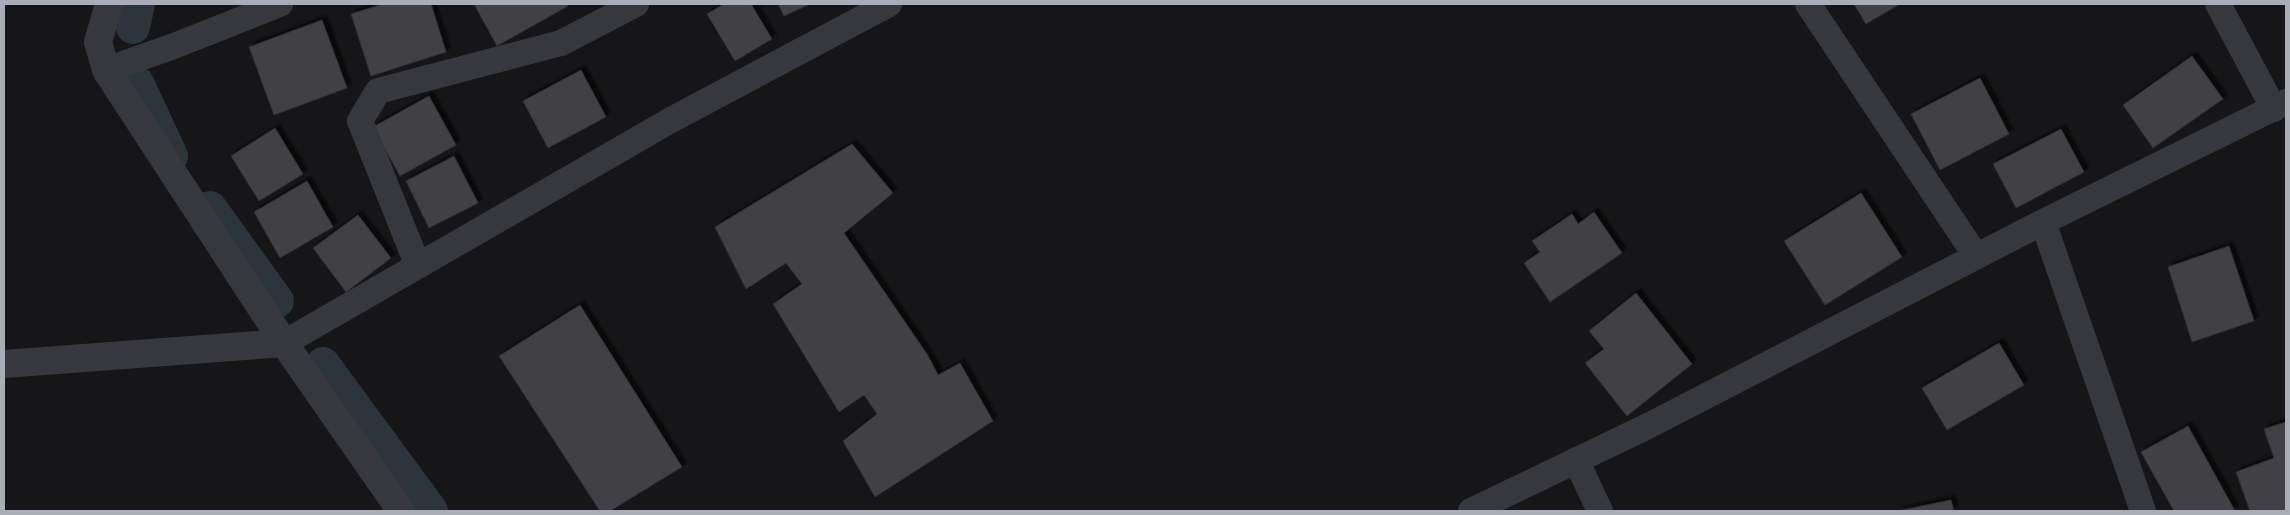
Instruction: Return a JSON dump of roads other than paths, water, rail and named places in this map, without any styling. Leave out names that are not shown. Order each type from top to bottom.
[{"type":"street","points":[[109,4],[98,42],[108,70],[284,343],[401,511]]},
{"type":"street","points":[[108,70],[280,4]]},
{"type":"street","points":[[418,266],[360,121],[378,91],[561,43],[636,4]]},
{"type":"street","points":[[4,364],[284,343],[671,120],[889,4]]},
{"type":"street","points":[[1808,4],[1976,256]]},
{"type":"street","points":[[1472,511],[1657,421],[2043,222],[2280,105],[2218,4]]},
{"type":"street","points":[[2043,222],[2144,511]]},
{"type":"street","points":[[1576,460],[1600,511]]},
{"type":"waterway","points":[[133,27],[138,4]]},
{"type":"waterway","points":[[137,83],[171,156]]},
{"type":"waterway","points":[[210,208],[277,301]]},
{"type":"waterway","points":[[323,364],[431,511]]}]
